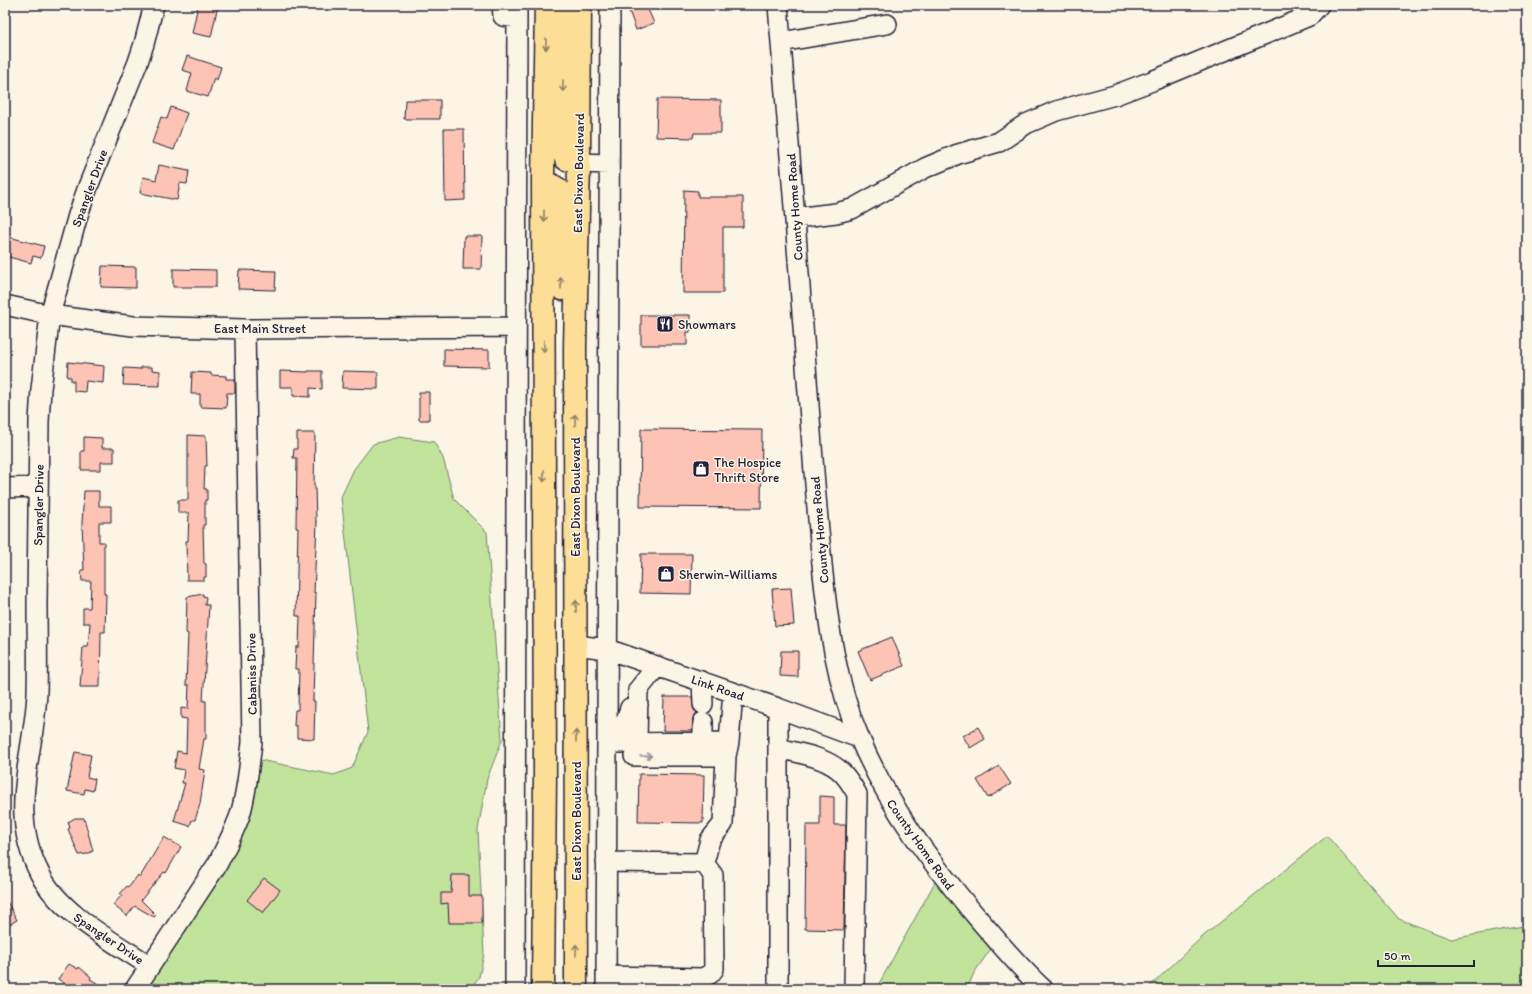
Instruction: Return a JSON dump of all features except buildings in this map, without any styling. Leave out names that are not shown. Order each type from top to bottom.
[{"type":"highway","points":[[544,988],[545,752],[543,180],[546,5]]},
{"type":"highway","points":[[559,5],[563,75],[562,149],[566,159],[579,163]]},
{"type":"highway","name":"East Dixon Boulevard","points":[[576,989],[575,376],[580,5]]},
{"type":"highway","points":[[543,180],[558,189],[561,197],[562,313],[565,345],[575,376]]},
{"type":"street","name":"Spangler Drive","points":[[150,966],[69,911],[49,889],[40,875],[31,854],[26,836],[23,807],[37,694],[38,487],[41,389],[50,315],[78,215],[138,62],[154,5]]},
{"type":"street","points":[[502,5],[503,16],[517,11],[515,989]]},
{"type":"street","points":[[610,5],[607,649],[619,746],[606,862],[606,982],[703,978],[713,972],[713,875],[704,863]]},
{"type":"street","name":"County Home Road","points":[[778,5],[817,514],[828,621],[843,690],[859,738],[884,791],[910,831],[952,888],[1021,968],[1043,989]]},
{"type":"street","points":[[795,218],[836,213],[852,209],[925,168],[958,154],[999,142],[1026,124],[1056,111],[1115,94],[1152,81],[1309,16],[1319,5]]},
{"type":"street","points":[[781,42],[887,24]]},
{"type":"street","points":[[579,163],[609,164]]},
{"type":"street","points":[[517,180],[543,180]]},
{"type":"street","name":"East Main Street","points":[[5,305],[50,315],[133,326],[245,329],[516,327]]},
{"type":"street","name":"Cabaniss Drive","points":[[135,989],[218,863],[229,843],[240,815],[249,770],[252,742],[245,329]]},
{"type":"street","points":[[5,488],[38,487]]},
{"type":"street","name":"Link Road","points":[[576,645],[607,649],[702,681],[859,738]]},
{"type":"street","points":[[619,746],[638,705],[638,690],[657,666]]},
{"type":"street","points":[[702,681],[703,742]]},
{"type":"street","points":[[704,863],[710,840],[723,824],[733,692]]},
{"type":"street","points":[[778,708],[778,989]]},
{"type":"street","points":[[619,746],[703,742],[728,749]]},
{"type":"street","points":[[619,746],[728,749]]},
{"type":"street","points":[[778,748],[815,757],[838,769],[849,781],[857,794],[854,989]]},
{"type":"street","points":[[857,794],[884,791]]},
{"type":"street","points":[[606,862],[704,863]]},
{"type":"green space","points":[[399,437],[434,442],[443,458],[454,499],[487,532],[502,740],[487,779],[478,830],[484,954],[479,977],[470,989],[135,989],[218,863],[250,758],[334,775],[352,768],[368,732],[341,497],[354,469],[373,444]]},
{"type":"green space","points":[[1327,836],[1399,919],[1451,939],[1523,926],[1527,922],[1527,989],[1147,989],[1201,938]]},
{"type":"green space","points":[[940,873],[997,940],[974,973],[967,989],[876,989]]},
{"type":"place","name":"Showmars","points":[[665,324]]},
{"type":"place","name":"The Hospice Thrift Store","points":[[701,469]]},
{"type":"place","name":"Sherwin-Williams","points":[[666,574]]}]
